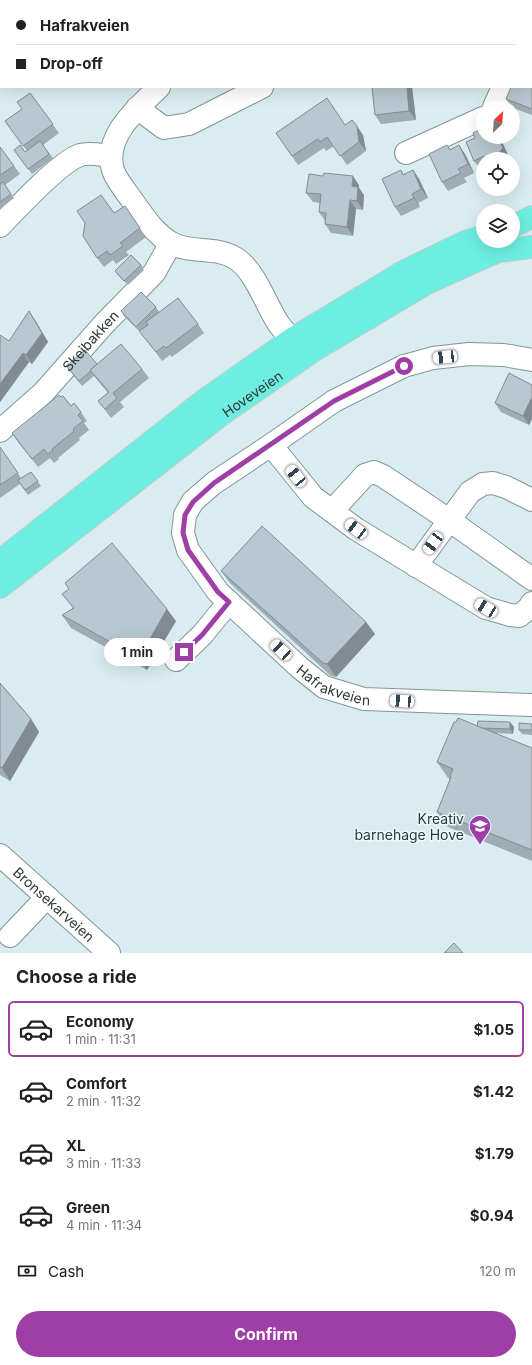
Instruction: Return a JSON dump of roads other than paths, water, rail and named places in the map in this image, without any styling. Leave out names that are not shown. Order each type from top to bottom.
[{"type":"main road","points":[[520,223],[532,217]]},
{"type":"main road","name":"Hoveveien","points":[[0,561],[206,399],[292,339],[405,271],[463,242],[476,238]]},
{"type":"main road","name":"Hoveveien","points":[[0,587],[222,414],[316,349],[428,283],[499,251],[532,247]]},
{"type":"street","points":[[158,88],[137,108],[118,133],[111,156],[113,171],[156,232],[171,243],[185,248],[222,252],[236,258],[248,270],[278,323],[292,339]]},
{"type":"street","points":[[137,108],[164,128],[189,124],[260,88]]},
{"type":"street","points":[[497,100],[503,88]]},
{"type":"street","points":[[406,153],[476,121]]},
{"type":"street","points":[[0,226],[68,162],[80,155],[94,154],[111,156]]},
{"type":"street","name":"Skeibakken","points":[[0,431],[43,393],[104,324],[154,273],[171,243]]},
{"type":"street","name":"Hafrakveien","points":[[532,360],[504,355],[469,354],[433,358],[404,366],[334,401],[214,483],[193,502],[185,515],[183,533],[188,550],[218,592],[300,668],[324,687],[364,699],[532,705]]},
{"type":"street","points":[[271,445],[313,497],[356,529],[416,566],[486,608],[519,616],[528,609],[532,603]]},
{"type":"street","points":[[332,512],[365,475],[374,472],[383,476],[449,520],[532,580]]},
{"type":"street","points":[[416,566],[470,492],[483,484],[493,483],[506,487],[532,500]]},
{"type":"street","points":[[176,660],[202,635],[229,602]]},
{"type":"street","name":"Bronsekarveien","points":[[0,855],[109,953]]},
{"type":"street","points":[[10,936],[47,897]]},
{"type":"place","name":"Kreativ barnehage Hove","points":[[480,846]]}]
